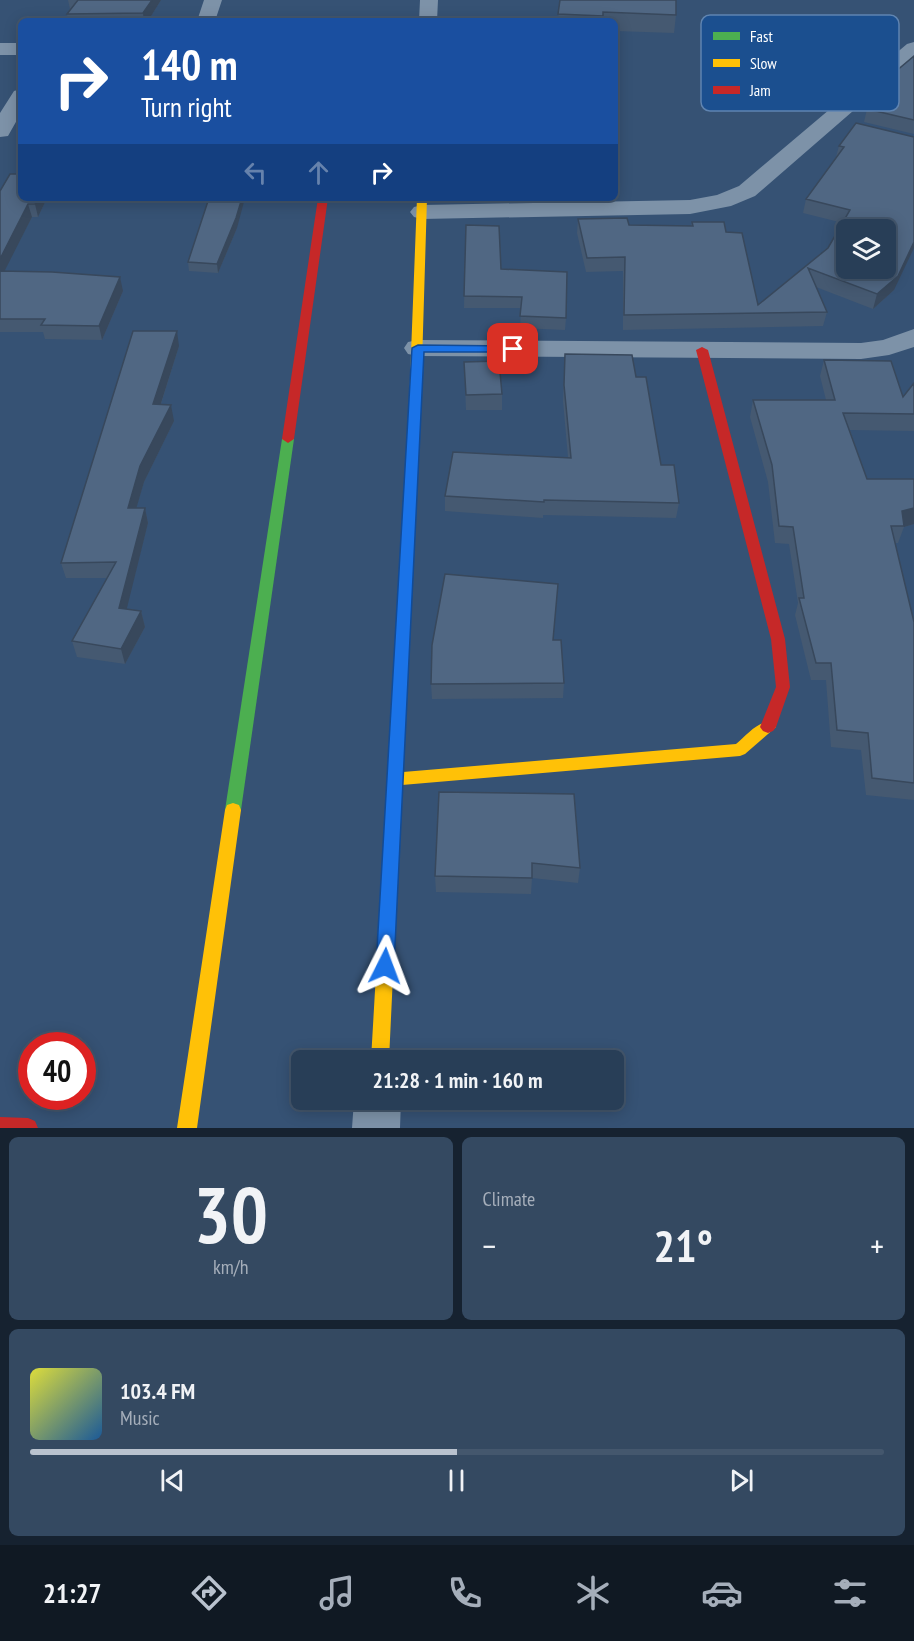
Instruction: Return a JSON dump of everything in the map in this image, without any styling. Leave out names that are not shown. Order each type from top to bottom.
[{"type":"street","points":[[207,18],[213,0]]},
{"type":"street","points":[[428,18],[429,0]]},
{"type":"street","points":[[0,49],[18,49]]},
{"type":"street","points":[[899,63],[913,49]]},
{"type":"street","points":[[0,132],[18,100]]},
{"type":"street","points":[[381,1050],[418,348],[422,205],[690,207],[723,201],[747,191],[839,124],[852,111]]},
{"type":"street","points":[[187,1128],[323,201]]},
{"type":"street","points":[[418,348],[861,351],[889,348],[914,337]]},
{"type":"street","points":[[395,778],[740,750],[770,726],[783,687],[778,639],[702,350]]},
{"type":"street","points":[[376,1128],[377,1110]]},
{"type":"street","points":[[0,1126],[28,1128]]},
{"type":"building","points":[[78,0],[152,0],[143,13],[67,14]]},
{"type":"building","points":[[560,0],[676,0],[676,15],[603,12],[603,16],[558,14]]},
{"type":"building","points":[[914,56],[914,120],[876,111],[899,111],[899,69]]},
{"type":"building","points":[[856,123],[914,137],[914,242],[896,278],[896,219],[845,219],[850,210],[806,199],[844,147],[839,146]]},
{"type":"building","points":[[10,174],[18,174],[18,201],[36,201],[35,204],[28,204],[0,259],[0,191]]},
{"type":"building","points":[[208,201],[241,201],[217,264],[188,262]]},
{"type":"building","points":[[627,218],[629,225],[693,226],[692,222],[724,222],[726,232],[742,233],[758,305],[828,248],[836,234],[836,279],[808,268],[827,312],[624,315],[625,257],[587,258],[578,219]]},
{"type":"building","points":[[466,225],[499,226],[501,269],[567,272],[566,318],[520,316],[522,297],[464,296]]},
{"type":"building","points":[[0,271],[120,277],[99,326],[41,325],[45,319],[0,319]]},
{"type":"building","points":[[837,279],[894,279],[877,294]]},
{"type":"building","points":[[133,331],[177,331],[153,404],[171,405],[140,466],[128,508],[145,508],[119,608],[141,611],[121,649],[72,641],[116,562],[61,563]]},
{"type":"building","points":[[565,354],[632,355],[636,377],[646,377],[661,465],[674,465],[679,503],[544,500],[544,502],[445,496],[453,452],[571,458],[564,385]]},
{"type":"building","points":[[824,360],[891,361],[903,397],[914,383],[914,414],[843,413],[867,479],[914,479],[914,508],[902,511],[904,526],[891,526],[914,622],[914,783],[872,778],[868,733],[837,730],[831,663],[816,663],[799,598],[804,598],[793,527],[779,526],[772,465],[753,400],[835,400]]},
{"type":"building","points":[[499,361],[502,394],[466,395],[464,362]]},
{"type":"building","points":[[445,574],[558,584],[553,640],[561,640],[564,683],[431,684],[432,645]]},
{"type":"building","points":[[439,792],[574,794],[580,868],[532,863],[532,878],[435,876]]},
{"type":"traffic: fast","points":[[233,810],[288,439]]},
{"type":"traffic: slow","points":[[414,431],[422,201]]},
{"type":"traffic: slow","points":[[381,1050],[399,696]]},
{"type":"traffic: slow","points":[[395,779],[740,750],[768,727]]},
{"type":"traffic: slow","points":[[187,1128],[233,810]]},
{"type":"traffic: jam","points":[[288,439],[323,201]]},
{"type":"traffic: jam","points":[[702,350],[778,639],[783,687],[768,727]]},
{"type":"traffic: jam","points":[[399,696],[414,431]]},
{"type":"traffic: jam","points":[[0,1127],[28,1128]]},
{"type":"route","points":[[385,966],[418,348],[513,349]]}]
